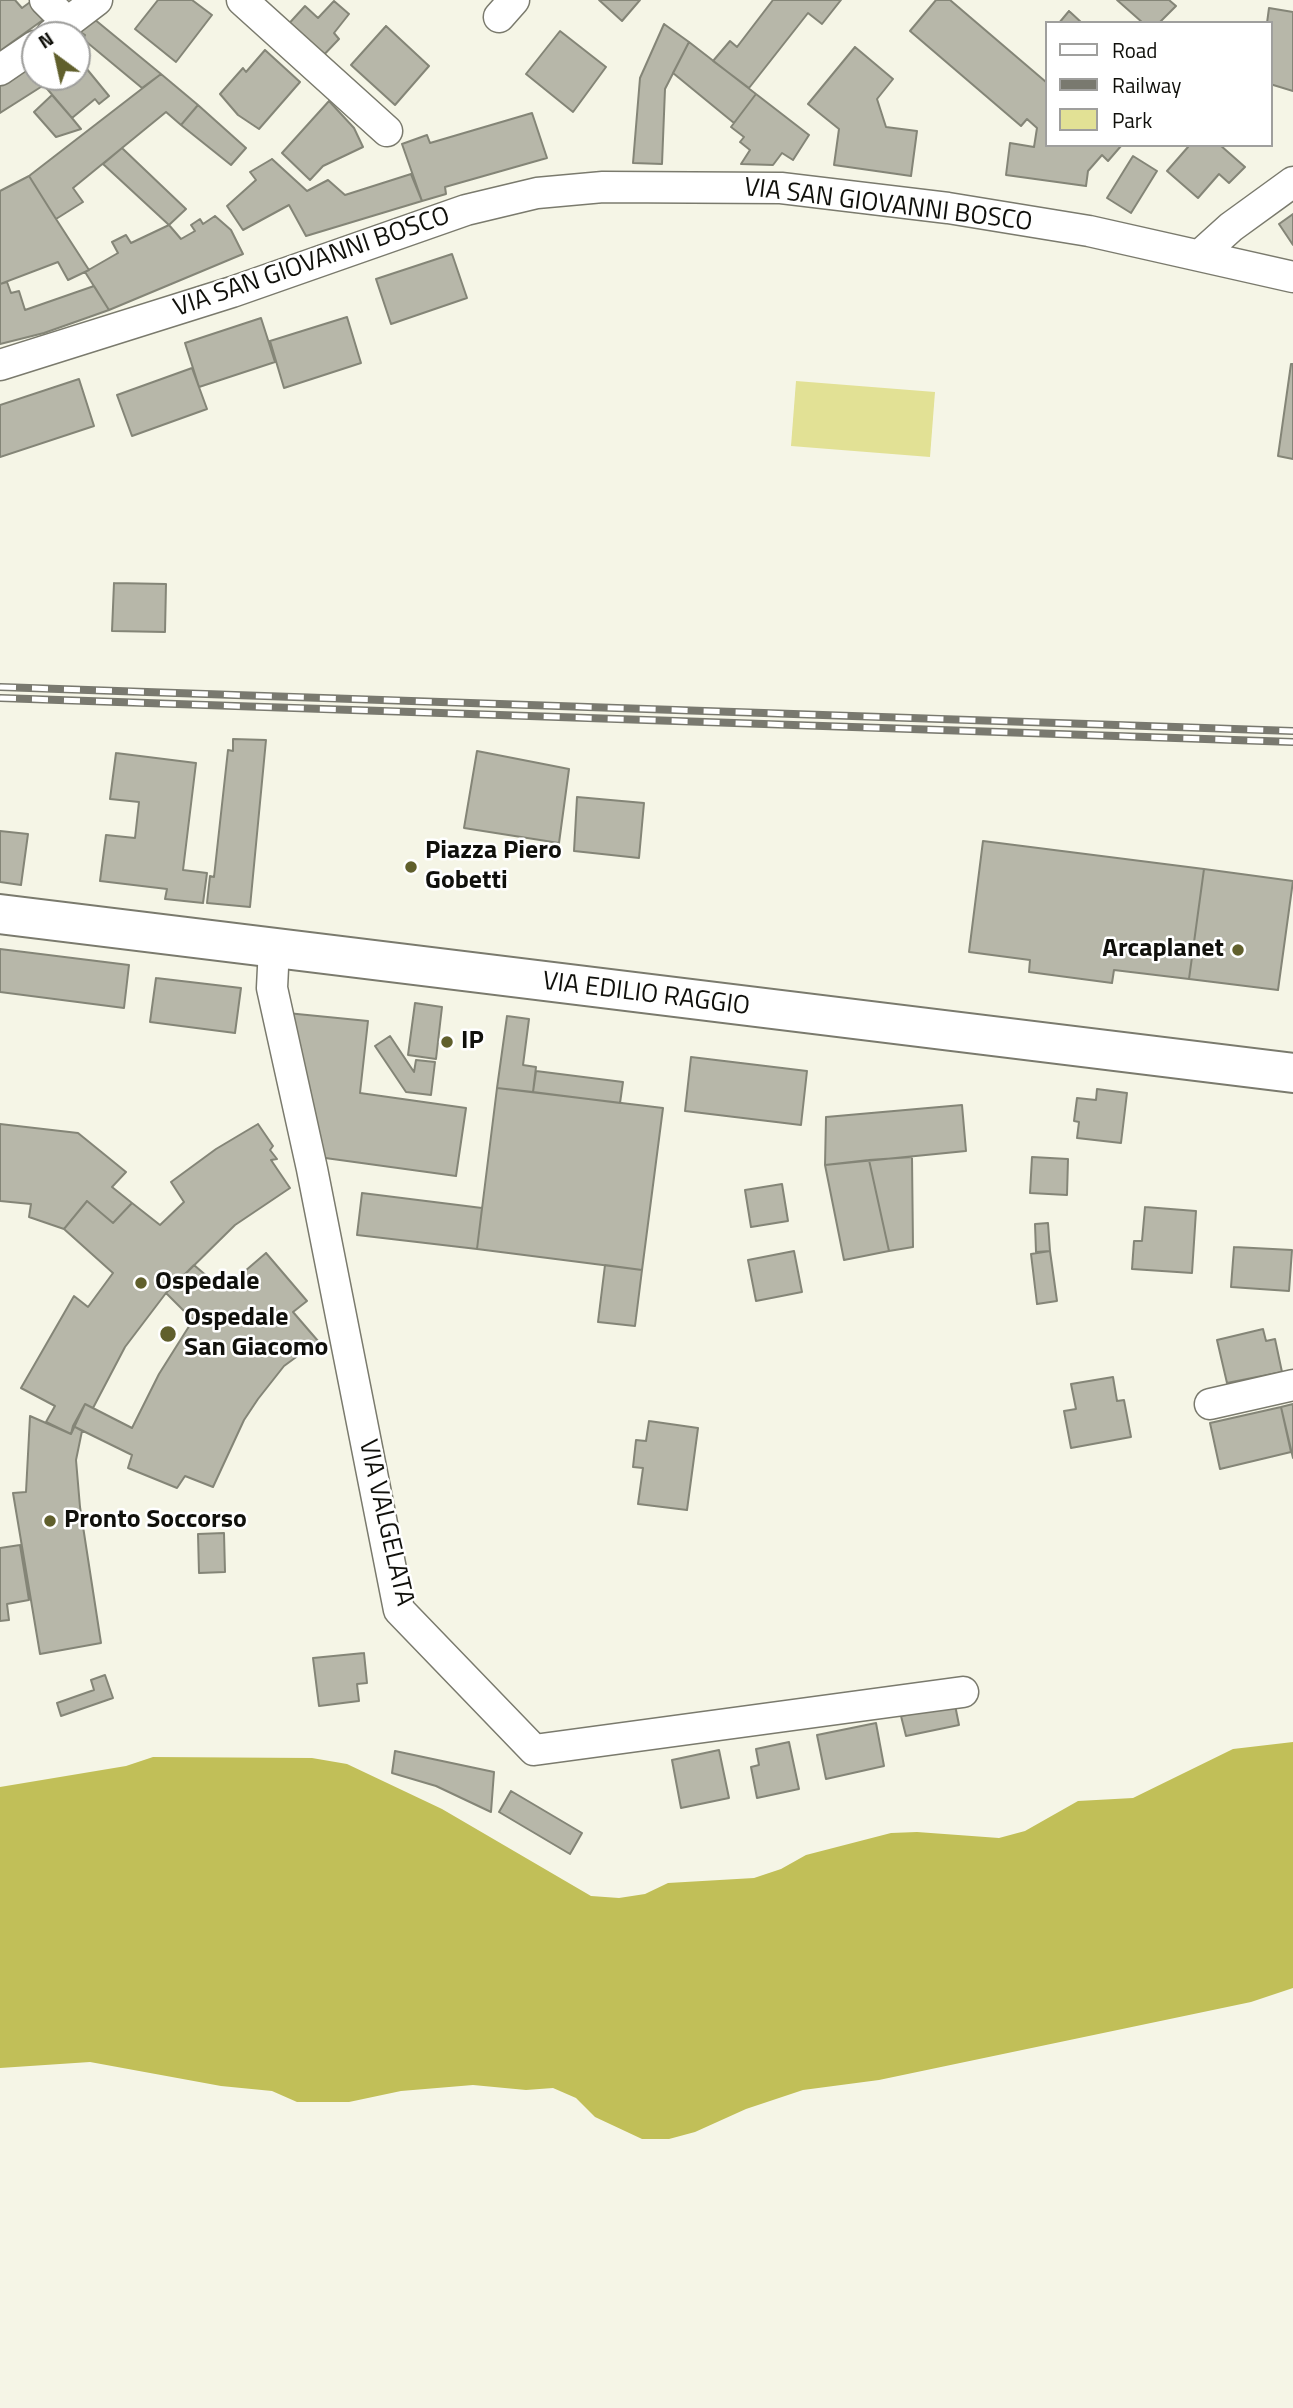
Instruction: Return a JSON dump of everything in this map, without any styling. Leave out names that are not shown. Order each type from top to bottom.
[{"type":"main road","name":"VIA EDILIO RAGGIO","points":[[0,914],[1293,1073]]},
{"type":"street","points":[[45,0],[55,21]]},
{"type":"street","points":[[69,21],[97,0]]},
{"type":"street","points":[[242,0],[387,131]]},
{"type":"street","points":[[0,70],[21,56]]},
{"type":"street","points":[[1200,255],[1231,227],[1293,182]]},
{"type":"street","name":"VIA SAN GIOVANNI BOSCO","points":[[0,365],[232,292],[466,211],[537,192],[603,187],[782,188],[948,208],[1089,231],[1293,277]]},
{"type":"street","name":"VIA VALGELATA","points":[[274,947],[272,988],[314,1182],[399,1610],[534,1750],[963,1692]]},
{"type":"street","points":[[1210,1404],[1293,1385]]},
{"type":"green space","points":[[796,381],[935,392],[930,457],[791,446]]},
{"type":"shaded area","points":[[1293,1742],[1293,1988],[1251,2002],[879,2080],[803,2090],[746,2109],[695,2132],[669,2139],[642,2139],[595,2117],[576,2098],[553,2088],[526,2090],[473,2085],[401,2091],[349,2102],[297,2102],[272,2091],[221,2086],[90,2062],[0,2068],[0,1787],[126,1766],[153,1757],[312,1758],[347,1764],[442,1809],[591,1896],[619,1898],[645,1894],[668,1883],[754,1878],[781,1869],[806,1855],[891,1833],[917,1832],[999,1838],[1025,1831],[1078,1801],[1133,1798],[1233,1749]]},
{"type":"building","points":[[0,0],[15,0],[22,8],[33,0],[47,17],[41,21],[21,21],[21,36],[0,51]]},
{"type":"building","points":[[158,0],[192,0],[212,15],[176,62],[135,29]]},
{"type":"building","points":[[599,0],[640,0],[622,21]]},
{"type":"building","points":[[773,0],[841,0],[822,24],[808,13],[749,88],[713,61],[730,41],[737,47]]},
{"type":"building","points":[[936,0],[950,0],[1044,80],[1044,147],[1120,147],[1108,161],[1102,155],[1088,171],[1086,186],[1006,175],[1010,143],[1034,147],[1037,128],[1027,119],[1021,126],[910,31]]},
{"type":"building","points":[[1117,0],[1169,0],[1176,6],[1161,21],[1141,21]]},
{"type":"building","points":[[334,1],[349,14],[334,33],[339,39],[318,61],[284,29],[305,6],[318,18]]},
{"type":"building","points":[[1269,8],[1293,12],[1293,91],[1272,85],[1272,21],[1267,21]]},
{"type":"building","points":[[1069,11],[1080,21],[1061,21]]},
{"type":"building","points":[[88,14],[161,74],[142,88],[91,46],[91,21],[82,21]]},
{"type":"building","points":[[664,24],[689,42],[665,89],[662,164],[633,163],[640,78]]},
{"type":"building","points":[[386,26],[429,66],[395,105],[351,65]]},
{"type":"building","points":[[560,31],[606,67],[573,112],[526,74]]},
{"type":"building","points":[[689,42],[756,94],[734,123],[673,73]]},
{"type":"building","points":[[855,47],[893,79],[877,99],[886,127],[917,131],[911,176],[834,165],[839,129],[808,104]]},
{"type":"building","points":[[265,50],[300,82],[259,129],[238,115],[220,94],[243,68],[246,72]]},
{"type":"building","points":[[21,61],[21,91],[35,91],[0,113],[0,74]]},
{"type":"building","points":[[91,74],[109,96],[99,104],[95,99],[72,118],[49,91],[91,91]]},
{"type":"building","points":[[161,74],[198,105],[181,125],[166,112],[73,188],[83,202],[56,219],[29,176]]},
{"type":"building","points":[[756,94],[809,135],[793,160],[782,153],[773,165],[741,164],[750,150],[740,142],[744,137],[731,127]]},
{"type":"building","points":[[52,95],[81,129],[56,137],[34,112]]},
{"type":"building","points":[[329,101],[354,128],[363,147],[323,166],[310,180],[282,153]]},
{"type":"building","points":[[198,105],[246,148],[231,165],[181,125]]},
{"type":"building","points":[[532,113],[547,158],[445,187],[446,194],[422,201],[402,144],[427,135],[430,143]]},
{"type":"building","points":[[1188,147],[1222,147],[1245,167],[1229,183],[1219,174],[1198,198],[1167,171]]},
{"type":"building","points":[[122,148],[186,209],[169,225],[103,164]]},
{"type":"building","points":[[1133,156],[1157,171],[1131,213],[1107,198]]},
{"type":"building","points":[[272,159],[307,191],[328,180],[345,195],[411,174],[422,201],[306,236],[289,205],[243,230],[227,206],[256,180],[250,172]]},
{"type":"building","points":[[29,176],[89,270],[68,280],[58,262],[0,284],[0,191]]},
{"type":"building","points":[[1293,214],[1293,245],[1279,224]]},
{"type":"building","points":[[215,216],[231,230],[243,254],[109,310],[85,272],[118,253],[112,242],[126,235],[131,243],[169,225],[181,239],[195,231],[191,225],[200,219],[203,224]]},
{"type":"building","points":[[452,254],[467,298],[391,324],[376,279]]},
{"type":"building","points":[[7,282],[11,293],[19,291],[25,310],[94,286],[109,310],[44,333],[0,344],[0,284]]},
{"type":"building","points":[[347,317],[361,363],[284,388],[270,341]]},
{"type":"building","points":[[261,318],[275,362],[199,387],[185,343]]},
{"type":"building","points":[[1293,364],[1293,459],[1278,456]]},
{"type":"building","points":[[192,368],[207,409],[132,436],[117,395]]},
{"type":"building","points":[[79,379],[94,426],[0,457],[0,405]]},
{"type":"building","points":[[114,583],[166,584],[165,632],[112,631]]},
{"type":"building","points":[[233,739],[266,740],[250,907],[207,903],[210,876],[214,877],[228,750],[233,751]]},
{"type":"building","points":[[477,751],[569,769],[559,843],[464,828]]},
{"type":"building","points":[[116,753],[196,763],[183,870],[207,873],[203,903],[165,899],[167,889],[100,881],[106,835],[135,838],[139,802],[110,799]]},
{"type":"building","points":[[577,797],[644,803],[639,858],[574,851]]},
{"type":"building","points":[[0,831],[28,834],[21,885],[0,882]]},
{"type":"building","points":[[983,841],[1204,869],[1189,979],[1114,970],[1112,983],[1029,972],[1030,960],[969,952]]},
{"type":"building","name":"Arcaplanet","points":[[1204,869],[1293,881],[1278,990],[1189,979]]},
{"type":"building","points":[[0,949],[129,965],[124,1008],[0,992]]},
{"type":"building","points":[[156,978],[241,988],[235,1033],[150,1022]]},
{"type":"building","points":[[415,1003],[442,1007],[436,1059],[408,1055]]},
{"type":"building","points":[[287,1013],[368,1021],[360,1093],[466,1108],[456,1176],[318,1157]]},
{"type":"building","points":[[507,1016],[529,1019],[523,1065],[536,1067],[533,1092],[497,1088]]},
{"type":"building","points":[[390,1036],[414,1072],[416,1060],[435,1062],[431,1095],[406,1092],[375,1046]]},
{"type":"building","points":[[691,1057],[807,1071],[801,1125],[685,1111]]},
{"type":"building","points":[[536,1071],[623,1082],[620,1103],[533,1092]]},
{"type":"building","points":[[497,1088],[663,1108],[642,1270],[477,1249]]},
{"type":"building","points":[[1097,1089],[1127,1093],[1121,1143],[1077,1138],[1079,1122],[1074,1121],[1077,1098],[1096,1100]]},
{"type":"building","points":[[962,1105],[966,1151],[825,1165],[826,1117]]},
{"type":"building","name":"Ospedale","points":[[0,1124],[78,1133],[126,1172],[112,1187],[132,1203],[113,1223],[87,1201],[64,1229],[29,1217],[31,1204],[0,1201]]},
{"type":"building","name":"Ospedale","points":[[258,1124],[273,1146],[270,1150],[277,1159],[271,1160],[290,1188],[235,1225],[166,1293],[125,1347],[93,1408],[85,1404],[71,1434],[46,1422],[55,1406],[21,1388],[74,1296],[88,1307],[113,1273],[64,1229],[87,1201],[113,1223],[132,1203],[160,1225],[184,1202],[171,1182],[216,1149]]},
{"type":"building","points":[[912,1157],[913,1247],[889,1251],[869,1160]]},
{"type":"building","points":[[1032,1157],[1068,1159],[1067,1195],[1030,1193]]},
{"type":"building","points":[[869,1160],[889,1251],[844,1260],[825,1165]]},
{"type":"building","points":[[782,1184],[788,1221],[751,1227],[745,1190]]},
{"type":"building","points":[[362,1193],[482,1208],[477,1249],[357,1235]]},
{"type":"building","points":[[1145,1207],[1196,1211],[1192,1273],[1132,1269],[1134,1241],[1142,1241]]},
{"type":"building","points":[[1048,1223],[1050,1251],[1036,1252],[1035,1224]]},
{"type":"building","points":[[1234,1247],[1292,1250],[1289,1291],[1231,1287]]},
{"type":"building","points":[[794,1251],[802,1292],[756,1301],[748,1260]]},
{"type":"building","points":[[1050,1251],[1057,1301],[1037,1304],[1031,1254]]},
{"type":"building","name":"Ospedale","points":[[266,1253],[307,1301],[293,1312],[318,1341],[284,1366],[258,1399],[244,1420],[213,1487],[185,1476],[177,1488],[128,1468],[132,1455],[73,1426],[85,1404],[132,1428],[159,1374],[193,1320],[166,1293],[194,1265],[223,1290]]},
{"type":"building","points":[[605,1265],[642,1270],[635,1326],[598,1322]]},
{"type":"building","points":[[1263,1329],[1266,1341],[1275,1339],[1282,1372],[1227,1383],[1217,1340]]},
{"type":"building","points":[[1113,1377],[1117,1401],[1124,1400],[1131,1437],[1071,1448],[1064,1411],[1076,1409],[1071,1384]]},
{"type":"building","points":[[1293,1404],[1293,1458],[1281,1407]]},
{"type":"building","points":[[1281,1407],[1291,1452],[1220,1469],[1210,1423]]},
{"type":"building","name":"Pronto Soccorso","points":[[30,1416],[71,1434],[73,1426],[82,1431],[76,1460],[80,1507],[101,1643],[40,1654],[13,1493],[26,1492]]},
{"type":"building","points":[[649,1421],[698,1428],[687,1510],[638,1504],[643,1468],[633,1467],[636,1440],[646,1441]]},
{"type":"building","points":[[224,1533],[225,1572],[199,1573],[198,1534]]},
{"type":"building","points":[[20,1545],[29,1600],[7,1604],[9,1620],[0,1621],[0,1548]]},
{"type":"building","points":[[364,1653],[367,1683],[357,1684],[359,1701],[319,1706],[313,1658]]},
{"type":"building","points":[[105,1675],[113,1698],[61,1716],[57,1703],[94,1690],[91,1680]]},
{"type":"building","points":[[955,1705],[959,1725],[906,1736],[901,1716]]},
{"type":"building","points":[[876,1723],[884,1766],[826,1779],[817,1735]]},
{"type":"building","points":[[789,1742],[799,1789],[757,1798],[751,1767],[759,1765],[756,1749]]},
{"type":"building","points":[[719,1750],[729,1798],[681,1808],[672,1760]]},
{"type":"building","points":[[395,1751],[494,1772],[491,1812],[436,1786],[392,1773]]},
{"type":"building","points":[[511,1791],[582,1833],[570,1854],[499,1812]]},
{"type":"railway","points":[[0,687],[1293,731]]},
{"type":"railway","points":[[0,698],[1293,742]]},
{"type":"place","name":"Piazza Piero Gobetti","points":[[411,867]]},
{"type":"place","name":"Arcaplanet","points":[[1238,950]]},
{"type":"place","name":"IP","points":[[447,1042]]},
{"type":"place","name":"Ospedale","points":[[141,1283]]},
{"type":"place","name":"Ospedale San Giacomo","points":[[168,1334]]},
{"type":"place","name":"Pronto Soccorso","points":[[50,1521]]}]
